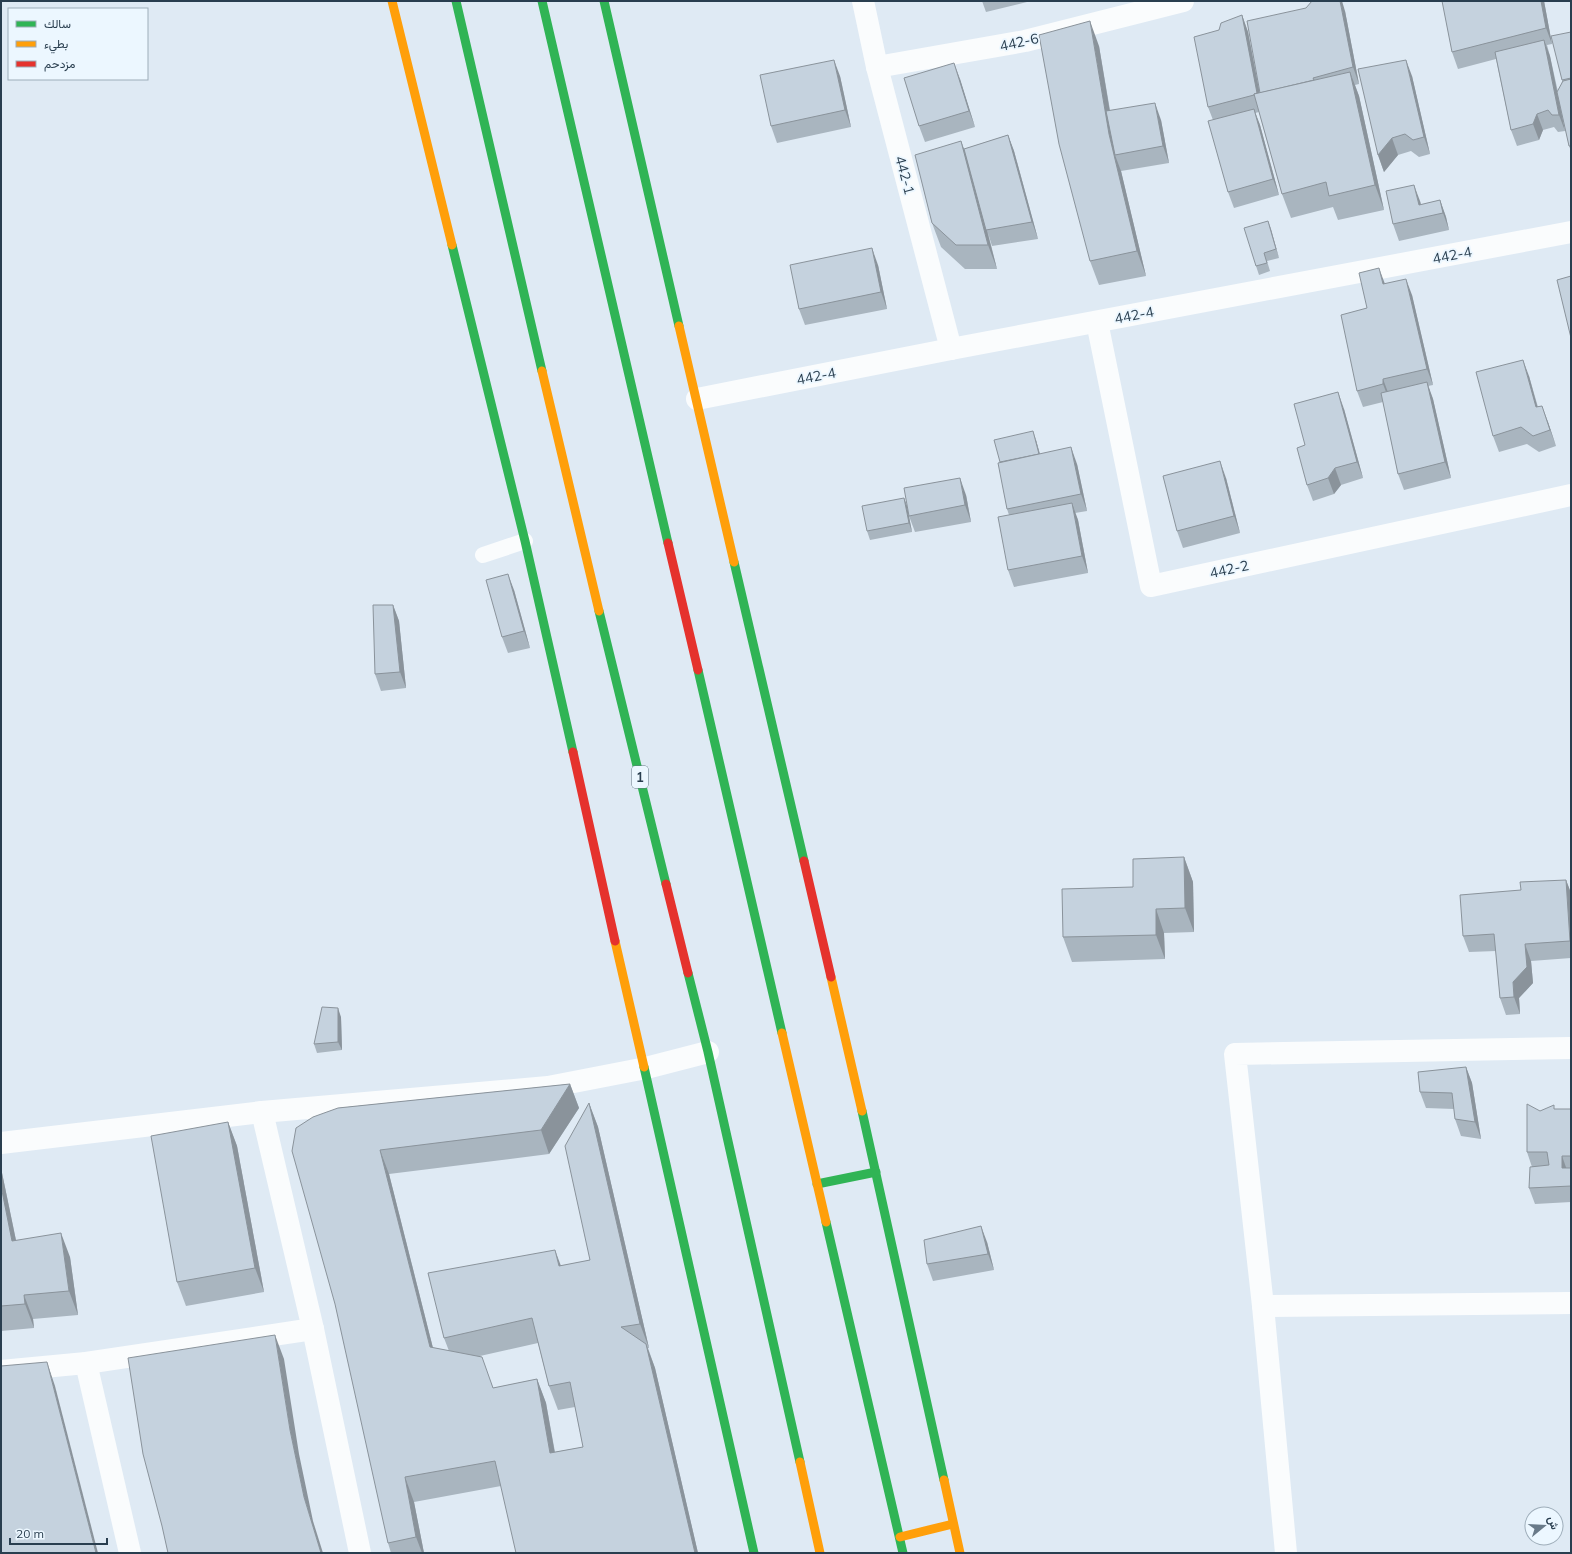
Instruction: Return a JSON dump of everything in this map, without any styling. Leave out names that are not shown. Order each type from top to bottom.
[{"type":"main road","points":[[392,1],[525,541],[646,1068],[754,1553]]},
{"type":"main road","name":"1","points":[[456,1],[578,527],[708,1052],[820,1553]]},
{"type":"main road","points":[[542,1],[903,1553]]},
{"type":"main road","points":[[604,1],[876,1172],[960,1553]]},
{"type":"main road","points":[[817,1184],[876,1172]]},
{"type":"main road","points":[[900,1537],[953,1524]]},
{"type":"street","name":"442-1","points":[[862,1],[877,68],[951,349]]},
{"type":"street","name":"442-6","points":[[877,68],[1025,41],[1183,1]]},
{"type":"street","name":"442-4","points":[[697,399],[951,349],[1571,232]]},
{"type":"street","name":"442-2","points":[[1097,322],[1151,586],[1571,496]]},
{"type":"street","points":[[1286,1553],[1264,1306],[1235,1054],[1571,1048]]},
{"type":"street","points":[[1,1143],[262,1112],[548,1087],[646,1068],[708,1052]]},
{"type":"street","points":[[262,1112],[313,1329],[360,1553]]},
{"type":"street","points":[[1264,1306],[1571,1303]]},
{"type":"street","points":[[1,1371],[86,1363],[313,1329]]},
{"type":"street","points":[[86,1363],[130,1553]]},
{"type":"lane","points":[[483,555],[525,541]]},
{"type":"building","points":[[1312,1],[1340,1],[1353,67],[1313,78],[1314,80],[1260,93],[1247,21],[1306,8]]},
{"type":"building","points":[[1442,1],[1541,1],[1546,28],[1452,52]]},
{"type":"building","points":[[1242,15],[1257,93],[1208,107],[1194,37],[1219,30],[1221,23]]},
{"type":"building","points":[[1090,21],[1109,134],[1137,251],[1090,261],[1059,144],[1039,35]]},
{"type":"building","points":[[1571,32],[1571,78],[1562,80],[1551,36]]},
{"type":"building","points":[[1544,40],[1559,115],[1552,115],[1548,110],[1537,114],[1533,124],[1511,130],[1495,52]]},
{"type":"building","points":[[834,60],[845,110],[771,126],[760,75]]},
{"type":"building","points":[[1406,60],[1424,137],[1413,140],[1405,134],[1392,138],[1378,155],[1358,69]]},
{"type":"building","points":[[954,63],[969,111],[919,126],[904,78]]},
{"type":"building","points":[[1350,72],[1375,185],[1329,196],[1326,182],[1282,194],[1254,94]]},
{"type":"building","points":[[1571,79],[1571,146],[1569,146],[1557,92],[1563,81]]},
{"type":"building","points":[[1155,103],[1163,146],[1115,155],[1106,111]]},
{"type":"building","points":[[1254,109],[1273,179],[1228,192],[1208,121]]},
{"type":"building","points":[[1008,135],[1032,222],[986,230],[964,149]]},
{"type":"building","points":[[961,141],[988,245],[956,245],[932,223],[915,155]]},
{"type":"building","points":[[1414,185],[1419,205],[1440,200],[1443,213],[1393,224],[1386,191]]},
{"type":"building","points":[[1268,221],[1276,249],[1264,253],[1267,263],[1256,266],[1244,228]]},
{"type":"building","points":[[872,248],[881,292],[799,309],[790,265]]},
{"type":"building","points":[[1379,268],[1383,284],[1406,279],[1427,369],[1383,379],[1383,384],[1357,391],[1341,315],[1367,308],[1359,273]]},
{"type":"building","points":[[1571,276],[1571,338],[1557,280]]},
{"type":"building","points":[[1523,360],[1536,407],[1542,406],[1550,430],[1533,436],[1521,427],[1493,436],[1476,372]]},
{"type":"building","points":[[1427,382],[1445,462],[1398,474],[1381,393]]},
{"type":"building","points":[[1338,392],[1357,462],[1335,468],[1328,478],[1307,485],[1297,448],[1305,445],[1294,404]]},
{"type":"building","points":[[1033,431],[1039,454],[1000,462],[994,440]]},
{"type":"building","points":[[1071,447],[1081,494],[1007,509],[998,463]]},
{"type":"building","points":[[1220,461],[1234,516],[1177,531],[1163,476]]},
{"type":"building","points":[[960,478],[965,505],[909,516],[904,488]]},
{"type":"building","points":[[904,498],[909,523],[867,531],[862,506]]},
{"type":"building","points":[[1072,503],[1082,556],[1008,570],[998,517]]},
{"type":"building","points":[[508,574],[524,631],[502,637],[486,580]]},
{"type":"building","points":[[373,605],[393,605],[400,672],[375,674]]},
{"type":"building","points":[[1184,857],[1185,908],[1156,909],[1156,935],[1063,937],[1062,889],[1133,887],[1133,859]]},
{"type":"building","points":[[1566,880],[1570,941],[1525,944],[1527,967],[1513,982],[1514,997],[1500,998],[1494,934],[1463,936],[1460,895],[1521,890],[1520,882]]},
{"type":"building","points":[[322,1007],[338,1008],[338,1042],[314,1044]]},
{"type":"building","points":[[1466,1067],[1475,1122],[1455,1119],[1452,1093],[1420,1092],[1418,1072]]},
{"type":"building","points":[[570,1084],[541,1130],[380,1150],[430,1347],[482,1357],[493,1388],[537,1379],[550,1453],[583,1447],[570,1382],[549,1386],[532,1318],[444,1338],[428,1273],[555,1250],[559,1266],[590,1260],[565,1146],[589,1103],[640,1324],[621,1327],[646,1344],[695,1553],[516,1553],[495,1461],[405,1477],[416,1537],[388,1543],[335,1304],[292,1151],[296,1128],[313,1117],[338,1108]]},
{"type":"building","points":[[1527,1104],[1540,1111],[1554,1105],[1554,1109],[1571,1109],[1571,1156],[1562,1156],[1562,1168],[1571,1168],[1571,1186],[1529,1188],[1530,1167],[1549,1165],[1547,1152],[1527,1152]]},
{"type":"building","points":[[228,1122],[255,1268],[177,1282],[151,1136]]},
{"type":"building","points":[[1,1186],[12,1241],[61,1233],[69,1291],[24,1295],[25,1304],[1,1306]]},
{"type":"building","points":[[981,1226],[988,1254],[927,1264],[924,1240]]},
{"type":"building","points":[[275,1335],[290,1430],[304,1497],[321,1553],[168,1553],[143,1454],[128,1358]]},
{"type":"building","points":[[47,1362],[96,1553],[1,1553],[1,1366]]},
{"type":"traffic: fast","points":[[456,1],[542,371]]},
{"type":"traffic: fast","points":[[542,1],[668,543]]},
{"type":"traffic: fast","points":[[604,1],[679,326]]},
{"type":"traffic: fast","points":[[452,245],[525,541],[573,752]]},
{"type":"traffic: fast","points":[[734,562],[804,861]]},
{"type":"traffic: fast","points":[[599,611],[666,884]]},
{"type":"traffic: fast","points":[[698,670],[782,1033]]},
{"type":"traffic: fast","points":[[688,973],[708,1052],[800,1462]]},
{"type":"traffic: fast","points":[[644,1067],[754,1553]]},
{"type":"traffic: fast","points":[[862,1111],[944,1480]]},
{"type":"traffic: fast","points":[[817,1184],[876,1172]]},
{"type":"traffic: fast","points":[[826,1222],[903,1553]]},
{"type":"traffic: slow","points":[[392,1],[452,245]]},
{"type":"traffic: slow","points":[[679,326],[734,562]]},
{"type":"traffic: slow","points":[[542,371],[599,611]]},
{"type":"traffic: slow","points":[[615,941],[644,1067]]},
{"type":"traffic: slow","points":[[831,977],[862,1111]]},
{"type":"traffic: slow","points":[[782,1033],[826,1222]]},
{"type":"traffic: slow","points":[[800,1462],[820,1553]]},
{"type":"traffic: slow","points":[[944,1480],[960,1553]]},
{"type":"traffic: slow","points":[[900,1537],[953,1524]]},
{"type":"traffic: jam","points":[[668,543],[698,670]]},
{"type":"traffic: jam","points":[[573,752],[615,941]]},
{"type":"traffic: jam","points":[[804,861],[831,977]]},
{"type":"traffic: jam","points":[[666,884],[688,973]]}]
